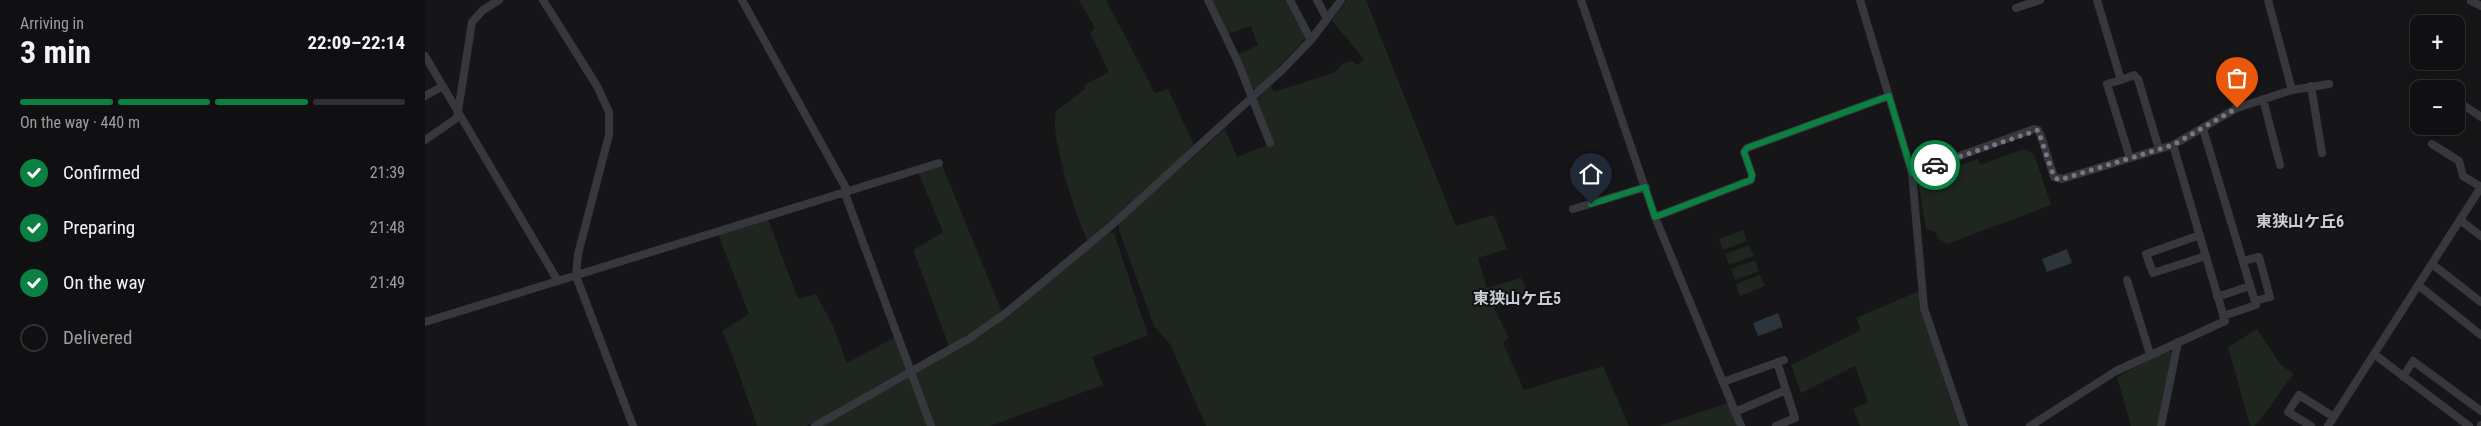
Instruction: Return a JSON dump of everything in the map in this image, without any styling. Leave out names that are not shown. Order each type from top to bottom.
[{"type":"street","points":[[425,140],[453,121],[458,112],[472,22],[483,10],[499,0]]},
{"type":"street","points":[[543,0],[597,86],[609,112],[609,135],[578,254],[576,276],[633,426]]},
{"type":"street","points":[[742,0],[845,191],[931,426]]},
{"type":"street","points":[[1208,0],[1252,97],[1270,143]]},
{"type":"street","points":[[1290,0],[1311,40]]},
{"type":"street","points":[[1317,0],[1327,19]]},
{"type":"street","points":[[815,426],[970,338],[1006,313],[1112,225],[1252,97],[1311,40],[1341,0]]},
{"type":"street","points":[[1581,0],[1655,217],[1741,426]]},
{"type":"street","points":[[1860,0],[1912,173],[1923,304],[1964,426]]},
{"type":"street","points":[[2016,8],[2040,0]]},
{"type":"street","points":[[2097,0],[2121,80]]},
{"type":"street","points":[[2268,0],[2292,90]]},
{"type":"street","points":[[2471,1],[2481,6]]},
{"type":"street","points":[[425,56],[558,281]]},
{"type":"street","points":[[2130,158],[2107,84],[2134,76],[2138,79],[2159,149]]},
{"type":"street","points":[[1912,173],[2034,129],[2038,130],[2041,136],[2056,179],[2062,179],[2173,145],[2237,108],[2292,90],[2329,84]]},
{"type":"street","points":[[425,96],[443,86]]},
{"type":"street","points":[[2311,86],[2322,153]]},
{"type":"street","points":[[1655,217],[1751,180],[1752,175],[1744,152],[1747,148],[1889,96]]},
{"type":"street","points":[[2263,99],[2280,165]]},
{"type":"street","points":[[2465,106],[2481,117]]},
{"type":"street","points":[[2203,128],[2256,305],[2223,316]]},
{"type":"street","points":[[2328,426],[2480,190],[2463,176],[2459,160],[2432,144]]},
{"type":"street","points":[[2030,426],[2116,371],[2225,321],[2173,145]]},
{"type":"street","points":[[425,322],[939,162]]},
{"type":"street","points":[[1573,209],[1645,187]]},
{"type":"street","points":[[2460,220],[2481,236]]},
{"type":"street","points":[[2200,235],[2146,254],[2153,273],[2206,256]]},
{"type":"street","points":[[2243,261],[2259,257],[2270,297],[2255,301]]},
{"type":"street","points":[[2432,264],[2481,302]]},
{"type":"street","points":[[2127,280],[2150,354]]},
{"type":"street","points":[[2418,285],[2481,335]]},
{"type":"street","points":[[2217,297],[2250,286]]},
{"type":"street","points":[[2161,426],[2178,342]]},
{"type":"street","points":[[2374,354],[2469,426]]},
{"type":"street","points":[[1723,382],[1780,361],[1786,390],[1795,418],[1776,426]]},
{"type":"street","points":[[2403,377],[2413,361],[2481,411]]},
{"type":"street","points":[[1735,412],[1786,390]]},
{"type":"street","points":[[2311,426],[2289,412],[2299,395],[2334,417]]},
{"type":"shaded area","points":[[1079,0],[1106,0],[1155,93],[1168,89],[1194,145],[1088,241],[1065,176],[1056,137],[1055,122],[1056,111],[1085,89],[1084,85],[1109,72],[1090,33],[1095,28]]},
{"type":"shaded area","points":[[1212,0],[1286,0],[1306,38],[1257,89],[1251,88],[1238,55],[1258,45],[1251,26],[1228,34]]},
{"type":"shaded area","points":[[1347,0],[1366,0],[1456,226],[1494,215],[1507,249],[1478,258],[1487,288],[1521,278],[1529,295],[1494,308],[1509,338],[1503,343],[1524,390],[1603,366],[1629,426],[1206,426],[1170,344],[1154,326],[1119,230],[1119,223],[1225,129],[1237,157],[1272,143],[1256,100],[1271,86],[1274,92],[1335,72],[1342,64],[1351,61],[1358,65],[1364,59],[1333,22],[1333,18]]},
{"type":"shaded area","points":[[2024,149],[2034,154],[2051,205],[1947,244],[1938,238],[1936,232],[1926,229],[1918,181],[1921,177],[1959,163],[1960,165],[1978,159],[1980,165]]},
{"type":"shaded area","points":[[942,165],[1002,312],[949,346],[914,252],[915,249],[943,232],[918,172]]},
{"type":"shaded area","points":[[768,219],[798,299],[816,294],[833,326],[847,363],[895,337],[907,369],[807,426],[757,426],[722,331],[749,314],[718,234]]},
{"type":"shaded area","points":[[1743,230],[1747,241],[1723,250],[1719,239]]},
{"type":"shaded area","points":[[1107,233],[1114,233],[1148,335],[1092,357],[1103,385],[990,426],[823,426],[982,335],[1013,313]]},
{"type":"shaded area","points":[[1749,245],[1754,256],[1729,265],[1725,254]]},
{"type":"shaded area","points":[[2067,249],[2072,263],[2047,272],[2042,259]]},
{"type":"shaded area","points":[[1755,260],[1759,271],[1735,280],[1731,269]]},
{"type":"shaded area","points":[[1760,275],[1765,286],[1740,296],[1736,284]]},
{"type":"shaded area","points":[[1919,291],[1919,304],[1959,426],[1860,426],[1853,409],[1868,402],[1855,366],[1801,393],[1791,365],[1861,330],[1856,318]]},
{"type":"shaded area","points":[[1778,313],[1783,327],[1758,336],[1753,323]]},
{"type":"shaded area","points":[[2257,329],[2281,365],[2294,374],[2253,426],[2250,425],[2228,347]]},
{"type":"shaded area","points":[[2165,351],[2173,352],[2158,426],[2131,426],[2117,377]]},
{"type":"shaded area","points":[[1728,403],[1737,426],[1659,426]]},
{"type":"way so far","points":[[1935,165],[2034,129],[2038,130],[2041,136],[2054,177],[2059,180],[2173,145],[2189,138],[2237,108]]},
{"type":"district","name":"東狭山ケ丘6","points":[[2300,221]]},
{"type":"district","name":"東狭山ケ丘5","points":[[1517,298]]},
{"type":"route","points":[[1591,204],[1645,187],[1655,217],[1751,180],[1752,175],[1744,152],[1747,148],[1889,96],[1912,173],[1935,165]]}]
